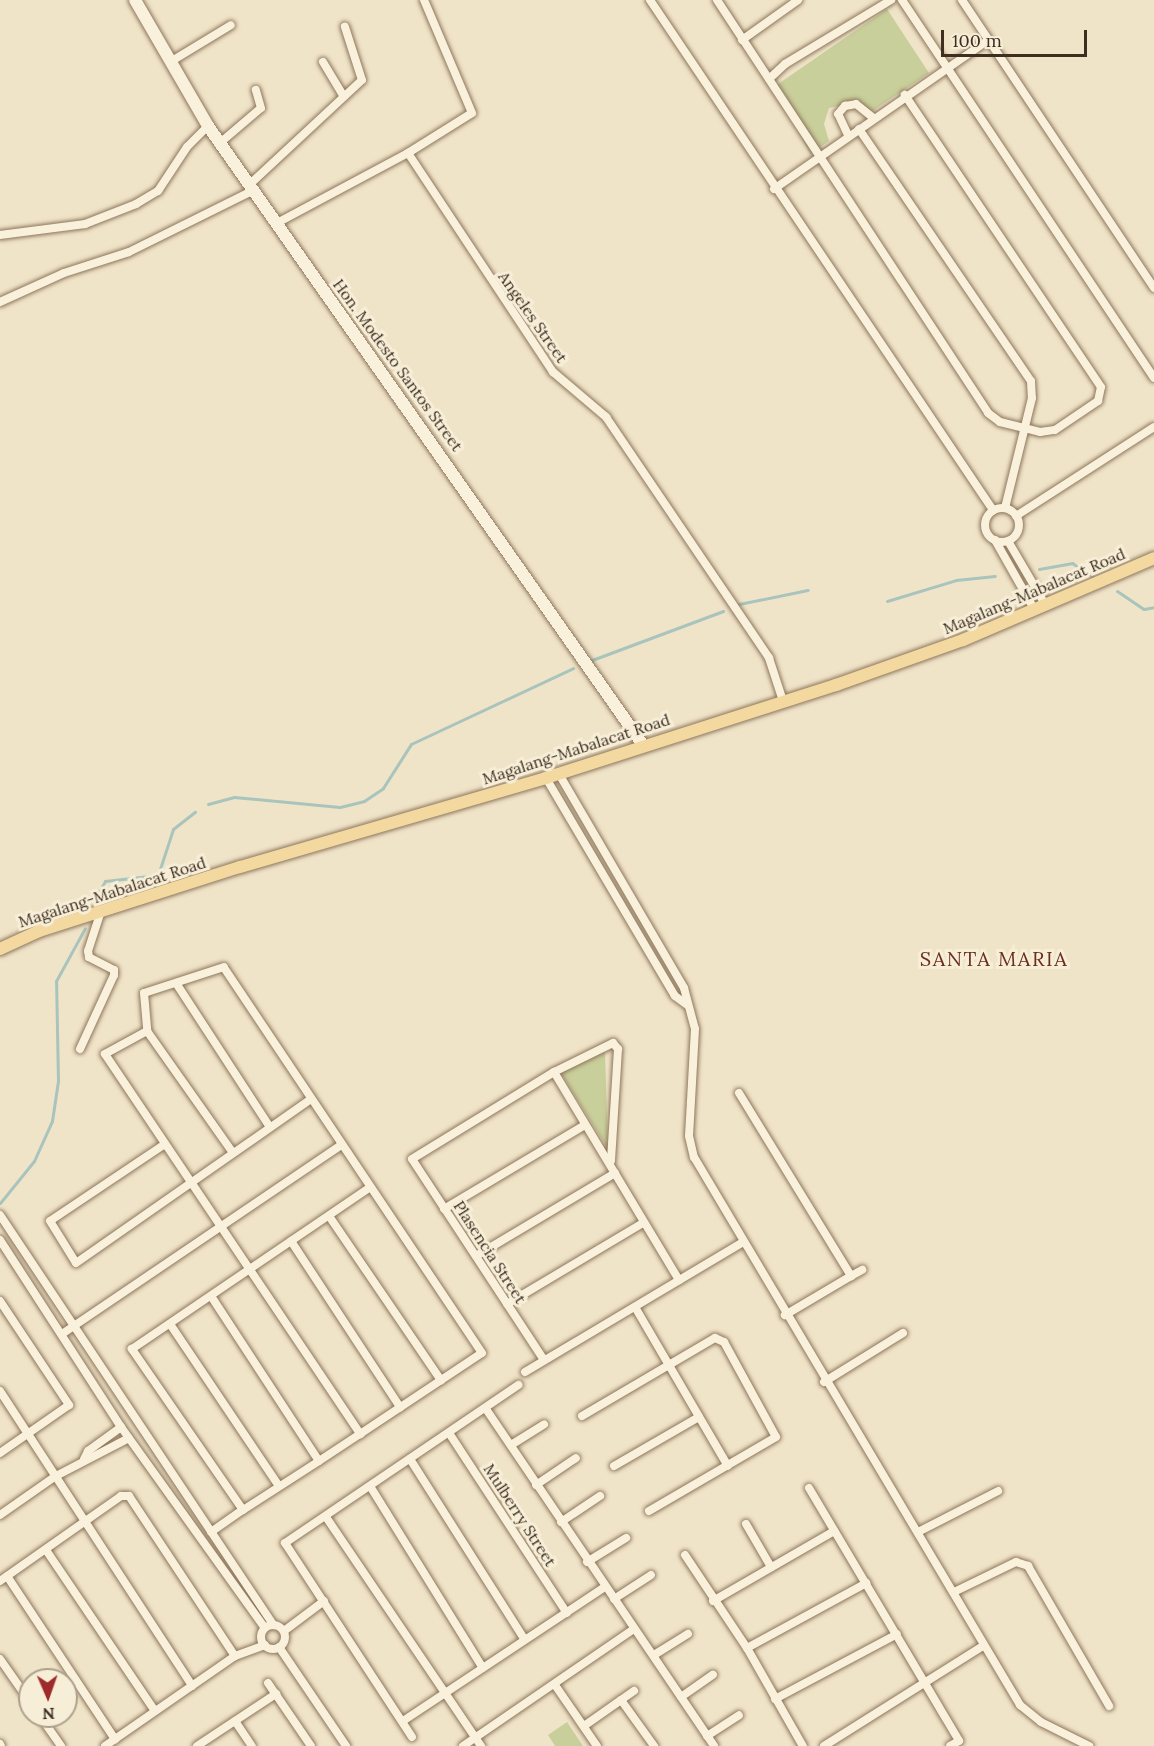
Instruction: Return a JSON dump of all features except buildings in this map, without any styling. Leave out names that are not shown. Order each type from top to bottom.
[{"type":"main road","name":"Magalang-Mabalacat Road","points":[[0,949],[99,913],[559,774],[783,701],[963,640],[1036,602],[1154,558]]},
{"type":"street","name":"Hon. Modesto Santos Street","points":[[135,0],[208,126],[643,745]]},
{"type":"street","points":[[277,224],[408,153],[472,113],[424,0]]},
{"type":"street","points":[[650,0],[774,189],[993,510]]},
{"type":"street","points":[[717,0],[988,413],[1000,422],[1055,430],[1098,401],[1101,387],[905,96]]},
{"type":"street","points":[[742,40],[798,0]]},
{"type":"street","points":[[769,79],[785,64],[891,0]]},
{"type":"street","points":[[902,0],[1154,378]]},
{"type":"street","points":[[962,0],[1154,288]]},
{"type":"street","points":[[170,62],[231,25]]},
{"type":"street","points":[[0,302],[64,273],[129,252],[251,188],[343,95],[363,80],[345,27]]},
{"type":"street","points":[[774,189],[859,129],[872,117],[988,40]]},
{"type":"street","points":[[323,62],[343,95]]},
{"type":"street","points":[[221,142],[261,108],[256,90]]},
{"type":"street","points":[[848,135],[838,114],[845,106],[856,104],[872,117]]},
{"type":"street","points":[[0,235],[85,224],[136,204],[158,191],[187,147],[208,126]]},
{"type":"street","points":[[859,129],[1031,381],[1025,427],[1005,508]]},
{"type":"street","name":"Angeles Street","points":[[408,153],[553,372],[606,417],[769,658],[783,701]]},
{"type":"street","points":[[1016,516],[1154,427]]},
{"type":"street","points":[[1008,541],[1018,527],[1016,516],[1005,508],[993,510],[984,523],[1036,602]]},
{"type":"street","points":[[995,540],[1008,541]]},
{"type":"street","points":[[1008,541],[1036,602]]},
{"type":"street","points":[[559,774],[684,988],[686,1004],[695,1029],[690,1148],[784,1315],[918,1532],[1020,1706],[1041,1722],[1089,1746]]},
{"type":"street","points":[[546,778],[675,996],[686,1004]]},
{"type":"street","points":[[557,797],[569,791]]},
{"type":"street","points":[[80,1049],[114,975],[114,970],[89,957],[88,951],[99,913]]},
{"type":"street","points":[[211,1532],[482,1353],[369,1188],[224,967],[144,993],[147,1031],[233,1153]]},
{"type":"street","points":[[176,982],[270,1128]]},
{"type":"street","points":[[147,1031],[105,1054],[360,1434]]},
{"type":"street","points":[[611,1161],[616,1045],[608,1044],[554,1072],[585,1125],[611,1161],[615,1173],[643,1222],[679,1280]]},
{"type":"street","name":"Plasencia Street","points":[[544,1360],[412,1159],[554,1072]]},
{"type":"street","points":[[739,1093],[851,1276]]},
{"type":"street","points":[[165,1144],[50,1221],[76,1263],[311,1099]]},
{"type":"street","points":[[444,1209],[585,1125]]},
{"type":"street","points":[[62,1334],[341,1145]]},
{"type":"street","points":[[476,1256],[615,1173]]},
{"type":"street","points":[[243,1510],[132,1349],[369,1188]]},
{"type":"street","points":[[0,1215],[211,1532],[269,1626]]},
{"type":"street","points":[[329,1216],[441,1380]]},
{"type":"street","points":[[507,1304],[643,1222]]},
{"type":"street","points":[[17,1241],[2,1244],[121,1427],[269,1626],[284,1630]]},
{"type":"street","points":[[291,1242],[400,1407]]},
{"type":"street","points":[[525,1372],[743,1242]]},
{"type":"street","points":[[784,1315],[862,1270]]},
{"type":"street","points":[[211,1296],[319,1461]]},
{"type":"street","points":[[0,1301],[69,1403],[0,1453]]},
{"type":"street","points":[[634,1306],[728,1466]]},
{"type":"street","points":[[170,1324],[279,1486]]},
{"type":"street","points":[[824,1382],[903,1333]]},
{"type":"street","points":[[582,1416],[720,1338],[777,1431],[772,1443],[649,1511]]},
{"type":"street","points":[[412,1737],[285,1544],[518,1386]]},
{"type":"street","points":[[0,1391],[192,1686]]},
{"type":"street","points":[[486,1409],[587,1562],[654,1655],[714,1746]]},
{"type":"street","points":[[614,1466],[699,1417]]},
{"type":"street","points":[[511,1445],[544,1424]]},
{"type":"street","points":[[84,1459],[88,1450],[121,1427]]},
{"type":"street","name":"Mulberry Street","points":[[449,1433],[567,1613]]},
{"type":"street","points":[[0,1515],[84,1459],[95,1459],[129,1438]]},
{"type":"street","points":[[536,1485],[576,1458]]},
{"type":"street","points":[[410,1459],[525,1640]]},
{"type":"street","points":[[370,1486],[483,1668]]},
{"type":"street","points":[[809,1488],[961,1743],[950,1746]]},
{"type":"street","points":[[918,1532],[998,1491]]},
{"type":"street","points":[[115,1739],[3,1578],[87,1523],[121,1496],[129,1496],[235,1656]]},
{"type":"street","points":[[561,1522],[600,1496]]},
{"type":"street","points":[[326,1517],[481,1746]]},
{"type":"street","points":[[746,1524],[771,1567]]},
{"type":"street","points":[[713,1601],[834,1531]]},
{"type":"street","points":[[587,1562],[626,1538]]},
{"type":"street","points":[[46,1550],[155,1711]]},
{"type":"street","points":[[685,1555],[713,1601],[747,1648],[803,1746]]},
{"type":"street","points":[[954,1592],[1016,1562],[1028,1566],[1109,1706]]},
{"type":"street","points":[[614,1599],[651,1575]]},
{"type":"street","points":[[747,1648],[866,1583]]},
{"type":"street","points":[[403,1721],[605,1587]]},
{"type":"street","points":[[279,1647],[284,1630],[324,1600]]},
{"type":"street","points":[[265,1645],[261,1638],[269,1626]]},
{"type":"street","points":[[463,1746],[634,1629]]},
{"type":"street","points":[[654,1655],[688,1634]]},
{"type":"street","points":[[775,1699],[897,1634]]},
{"type":"street","points":[[105,1746],[235,1656],[265,1645],[279,1647],[346,1746]]},
{"type":"street","points":[[824,1746],[983,1646]]},
{"type":"street","points":[[0,1659],[18,1685]]},
{"type":"street","points":[[681,1697],[713,1675]]},
{"type":"street","points":[[268,1683],[311,1746]]},
{"type":"street","points":[[555,1685],[597,1746]]},
{"type":"street","points":[[584,1726],[633,1691]]},
{"type":"street","points":[[197,1746],[276,1694]]},
{"type":"street","points":[[621,1700],[654,1746]]},
{"type":"street","points":[[707,1736],[740,1715]]},
{"type":"street","points":[[235,1721],[252,1746]]},
{"type":"street","points":[[48,1728],[61,1746]]},
{"type":"green space","points":[[887,9],[929,73],[868,114],[847,104],[829,108],[824,124],[829,141],[810,154],[776,90],[778,84]]},
{"type":"green space","points":[[605,1051],[608,1149],[561,1073]]},
{"type":"green space","points":[[567,1722],[583,1746],[555,1746],[548,1735]]},
{"type":"waterway","points":[[1039,569],[1072,563],[1092,576]]},
{"type":"waterway","points":[[887,601],[956,580],[995,576]]},
{"type":"waterway","points":[[739,604],[808,590]]},
{"type":"waterway","points":[[1117,591],[1144,609],[1154,607]]},
{"type":"waterway","points":[[592,660],[723,611]]},
{"type":"waterway","points":[[208,804],[234,797],[340,807],[364,801],[383,788],[411,744],[573,668]]},
{"type":"waterway","points":[[94,901],[105,881],[158,875],[173,829],[195,812]]},
{"type":"waterway","points":[[0,1203],[34,1161],[52,1121],[58,1081],[56,981],[85,928]]},
{"type":"district","name":"SANTA MARIA","points":[[994,958]]}]
